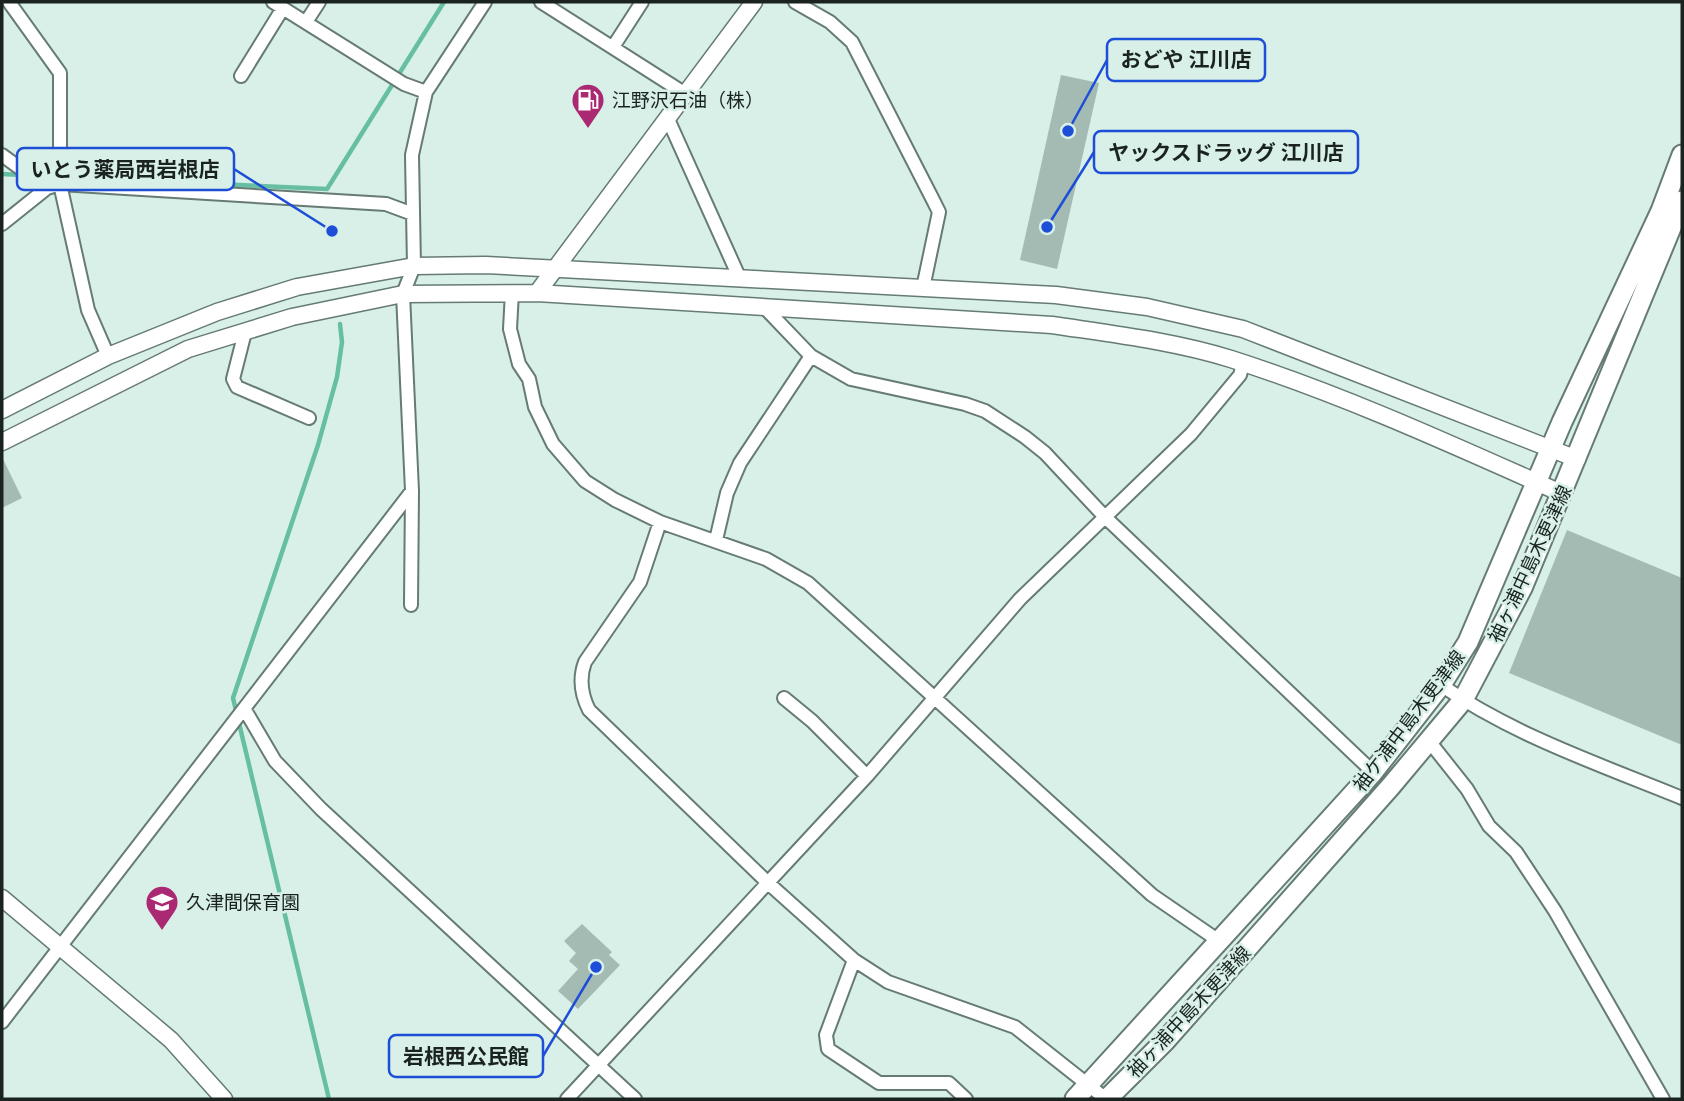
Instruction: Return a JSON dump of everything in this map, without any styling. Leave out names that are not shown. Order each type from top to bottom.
[{"type":"main road","name":"袖ケ浦中島木更津線","points":[[1075,1099],[1373,772],[1441,685],[1468,642],[1550,448],[1661,211],[1682,155]]},
{"type":"main road","name":"袖ヶ浦中島木更津線","points":[[1107,1099],[1165,1041],[1463,700],[1522,588],[1682,201]]},
{"type":"street","points":[[2,10],[9,2],[60,73],[53,186],[88,310],[108,356]]},
{"type":"street","points":[[306,22],[319,2]]},
{"type":"street","points":[[411,605],[412,491],[402,294],[414,266],[412,155],[426,92],[485,2]]},
{"type":"street","points":[[541,2],[684,93]]},
{"type":"street","points":[[612,47],[642,2]]},
{"type":"street","points":[[537,293],[754,2]]},
{"type":"street","points":[[795,2],[830,22],[852,42],[939,212],[923,288]]},
{"type":"street","points":[[241,76],[278,5],[381,67],[404,85],[426,92]]},
{"type":"street","points":[[667,117],[740,279]]},
{"type":"street","points":[[2,155],[53,186],[386,204],[413,214]]},
{"type":"street","points":[[2,224],[53,186]]},
{"type":"street","points":[[2,410],[108,356],[217,312],[297,287],[414,266],[558,268],[1056,295],[1147,307],[1243,329],[1577,459]]},
{"type":"street","points":[[512,292],[510,329],[519,364],[529,379],[535,407],[553,444],[586,481],[615,500],[660,522],[766,559],[812,586],[1152,895],[1219,941]]},
{"type":"street","points":[[2,442],[188,349],[292,317],[402,294],[512,292],[1052,325],[1137,338],[1244,364],[1350,404],[1563,494]]},
{"type":"street","points":[[766,309],[811,356],[851,379],[965,404],[985,411],[1045,453],[1104,516],[1373,772]]},
{"type":"street","points":[[245,332],[233,379],[237,387],[309,418]]},
{"type":"street","points":[[716,540],[727,493],[740,463],[811,356]]},
{"type":"street","points":[[567,1099],[867,776],[1020,599],[1191,433],[1240,375],[1244,364]]},
{"type":"street","points":[[2,1022],[412,491]]},
{"type":"street","points":[[660,522],[640,582],[585,662],[582,671],[583,697],[599,722],[767,883],[854,960],[888,982],[1015,1027],[1090,1083],[1107,1099]]},
{"type":"street","points":[[1441,685],[1463,700],[1572,752],[1682,798]]},
{"type":"street","points":[[784,698],[812,721],[867,776]]},
{"type":"street","points":[[245,710],[275,761],[321,809],[635,1099]]},
{"type":"street","points":[[1429,741],[1467,789],[1489,826],[1517,852],[1555,911],[1663,1099]]},
{"type":"street","points":[[2,898],[171,1040],[224,1099]]},
{"type":"street","points":[[854,960],[826,1035],[828,1049],[879,1083],[949,1083],[967,1099]]},
{"type":"building","points":[[1061,75],[1099,83],[1057,269],[1020,260]]},
{"type":"building","points":[[2,457],[22,498],[2,508]]},
{"type":"building","points":[[1567,530],[1682,578],[1682,745],[1509,673]]},
{"type":"building","points":[[582,924],[612,952],[609,955],[620,965],[578,1009],[558,991],[578,969],[569,961],[576,953],[564,941]]},
{"type":"waterway","points":[[38,176],[327,189],[444,2]]},
{"type":"waterway","points":[[2,174],[22,175]]},
{"type":"waterway","points":[[329,1099],[233,698],[318,445],[337,377],[342,342],[340,324]]},
{"type":"place","name":"江野沢石油（株）","points":[[588,130]]},
{"type":"place","name":"おどや 江川店","points":[[1068,131]]},
{"type":"place","name":"ヤックスドラッグ 江川店","points":[[1047,227]]},
{"type":"place","name":"いとう薬局西岩根店","points":[[332,231]]},
{"type":"place","name":"久津間保育園","points":[[162,932]]},
{"type":"place","name":"岩根西公民館","points":[[596,967]]}]
